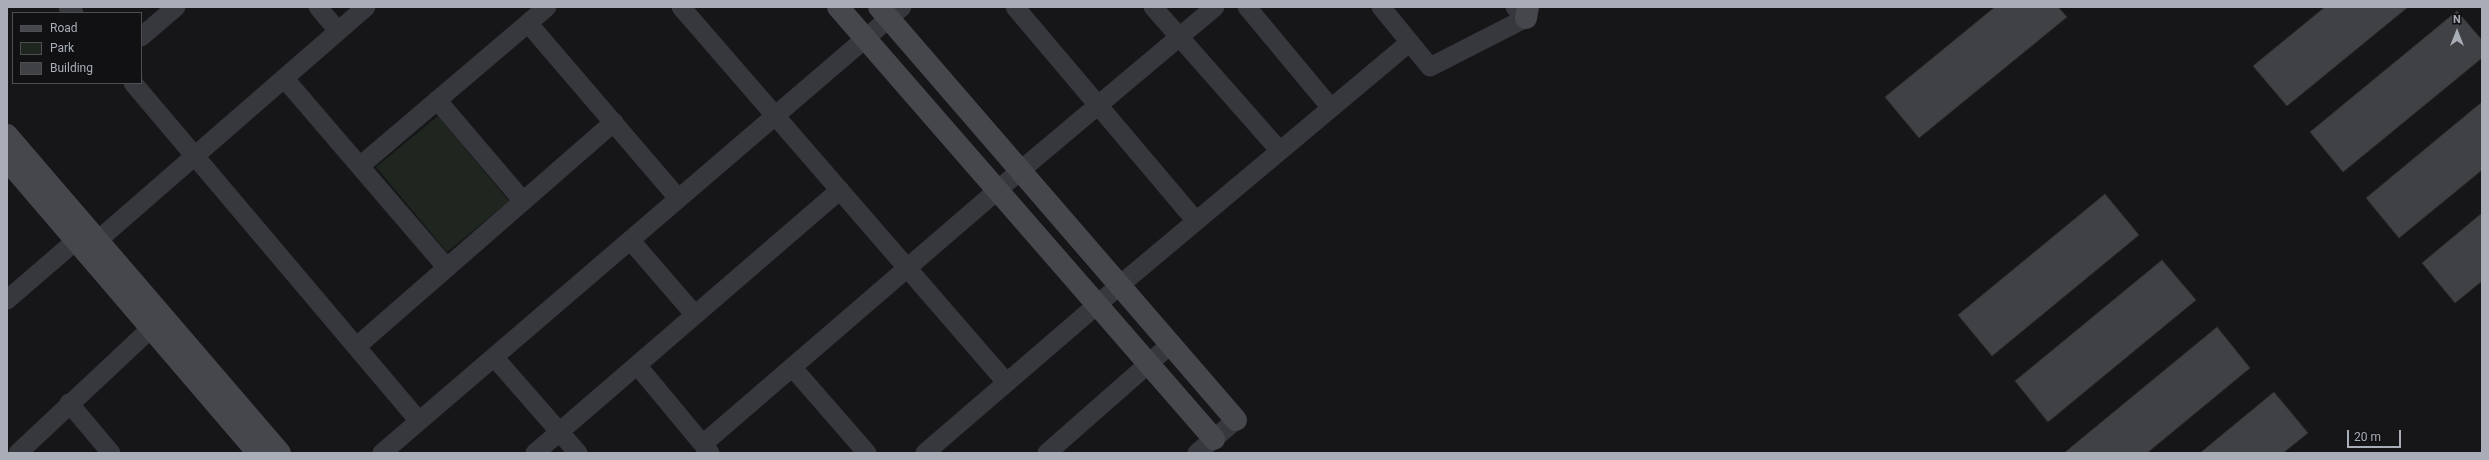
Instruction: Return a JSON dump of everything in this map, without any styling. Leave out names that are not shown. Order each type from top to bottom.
[{"type":"street","points":[[318,7],[338,31]]},
{"type":"street","points":[[7,300],[87,237],[195,156],[366,7]]},
{"type":"street","points":[[360,166],[547,7]]},
{"type":"street","points":[[681,7],[1006,382]]},
{"type":"street","points":[[838,7],[998,190],[1096,306],[1149,363],[1214,439]]},
{"type":"street","points":[[1016,7],[1196,221]]},
{"type":"street","points":[[1153,7],[1280,151]]},
{"type":"street","points":[[637,365],[707,449],[792,367],[1021,170],[1215,7]]},
{"type":"street","points":[[1247,7],[1331,108]]},
{"type":"street","points":[[1381,7],[1430,67],[1523,11]]},
{"type":"street","points":[[142,35],[168,10]]},
{"type":"street","points":[[382,453],[775,116],[864,38],[890,11],[1021,170],[1236,420],[1197,453]]},
{"type":"street","points":[[528,23],[678,198]]},
{"type":"street","points":[[925,453],[1120,285],[1410,42]]},
{"type":"street","points":[[284,78],[447,268]]},
{"type":"street","points":[[134,84],[419,421]]},
{"type":"street","points":[[438,100],[523,201]]},
{"type":"street","points":[[356,347],[614,122]]},
{"type":"street","points":[[7,135],[157,323],[258,453]]},
{"type":"street","points":[[7,160],[87,237]]},
{"type":"street","points":[[535,453],[840,190]]},
{"type":"street","points":[[631,241],[695,315]]},
{"type":"street","points":[[18,453],[69,403],[157,323]]},
{"type":"street","points":[[157,323],[280,453]]},
{"type":"street","points":[[1047,453],[1171,344]]},
{"type":"street","points":[[494,357],[578,453]]},
{"type":"street","points":[[792,367],[867,453]]},
{"type":"street","points":[[69,403],[111,453]]},
{"type":"green space","points":[[438,116],[509,201],[447,252],[376,167]]},
{"type":"building","points":[[1995,7],[2058,7],[2067,17],[1919,138],[1885,97]]},
{"type":"building","points":[[2325,7],[2408,7],[2287,106],[2253,66]]},
{"type":"building","points":[[2457,11],[2482,40],[2482,58],[2343,172],[2310,132]]},
{"type":"building","points":[[2482,102],[2482,170],[2399,238],[2366,198]]},
{"type":"building","points":[[2105,194],[2139,235],[1992,356],[1958,315]]},
{"type":"building","points":[[2482,213],[2482,281],[2455,303],[2422,263]]},
{"type":"building","points":[[2162,260],[2196,300],[2048,422],[2015,381]]},
{"type":"building","points":[[2217,327],[2250,368],[2147,453],[2064,453]]},
{"type":"building","points":[[2274,392],[2308,433],[2283,453],[2200,453]]}]
